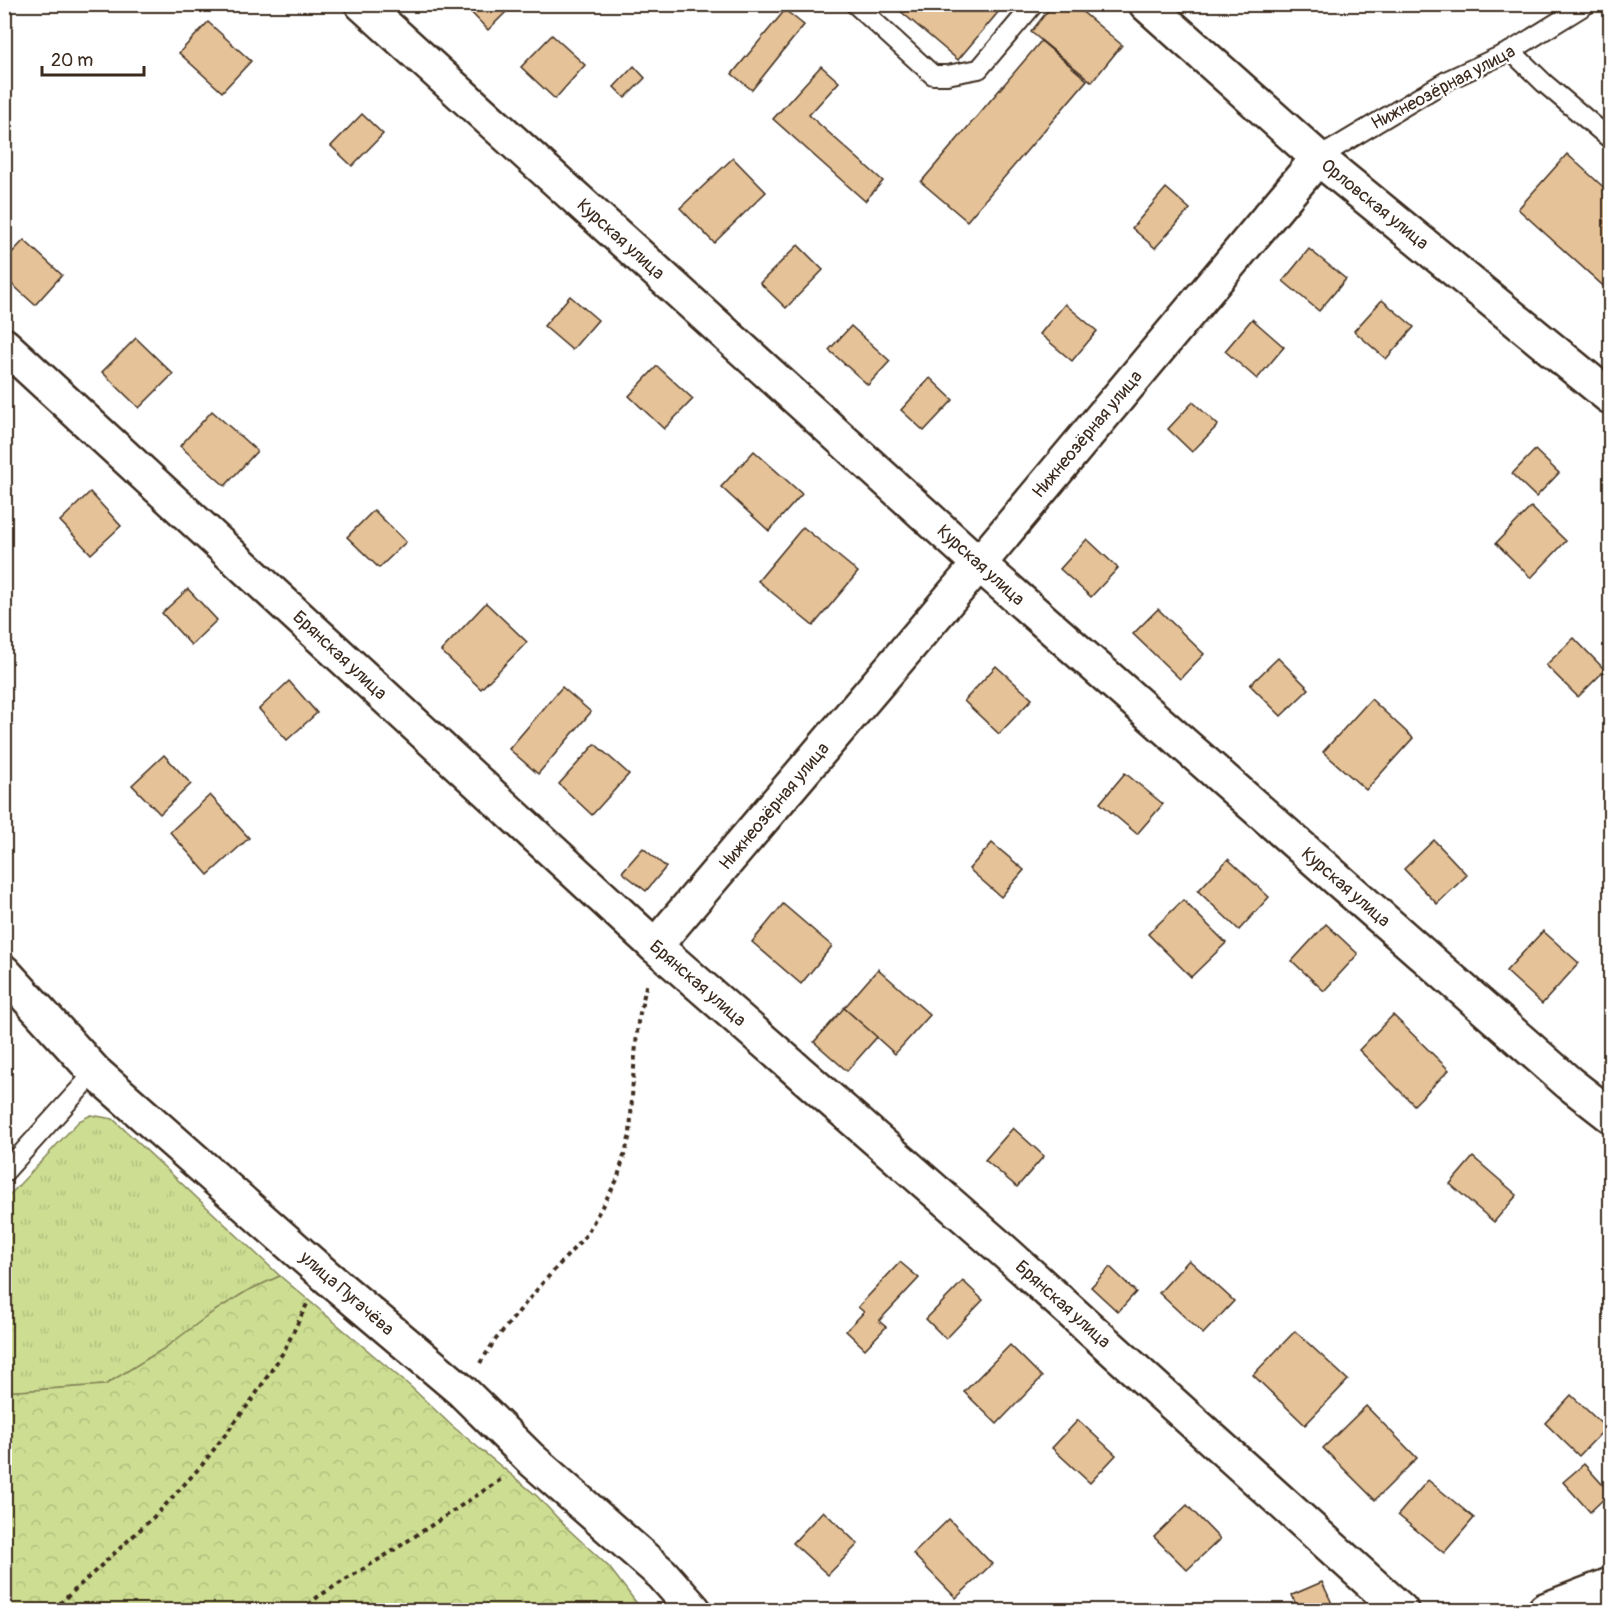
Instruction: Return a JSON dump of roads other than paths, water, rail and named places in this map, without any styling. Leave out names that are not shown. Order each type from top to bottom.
[{"type":"street","name":"Курская улица","points":[[362,4],[979,564],[1569,1083],[1611,1115]]},
{"type":"street","name":"Орловская улица","points":[[1146,4],[1318,158],[1611,396]]},
{"type":"street","name":"Нижнеозёрная улица","points":[[655,946],[979,564],[1318,158]]},
{"type":"street","name":"Брянская улица","points":[[4,345],[655,946],[1004,1251],[1401,1611]]},
{"type":"street","name":"улица Пугачёва","points":[[4,972],[95,1072],[326,1276],[462,1390],[531,1459],[662,1574],[694,1611]]},
{"type":"street","points":[[1545,1611],[1611,1585]]},
{"type":"lane","points":[[855,4],[933,75],[947,75],[979,69],[1034,4]]},
{"type":"lane","name":"Нижнеозёрная улица","points":[[1318,158],[1448,80],[1511,51],[1587,4]]},
{"type":"lane","points":[[1511,51],[1544,83],[1611,140]]},
{"type":"lane","points":[[4,1173],[95,1072]]}]
